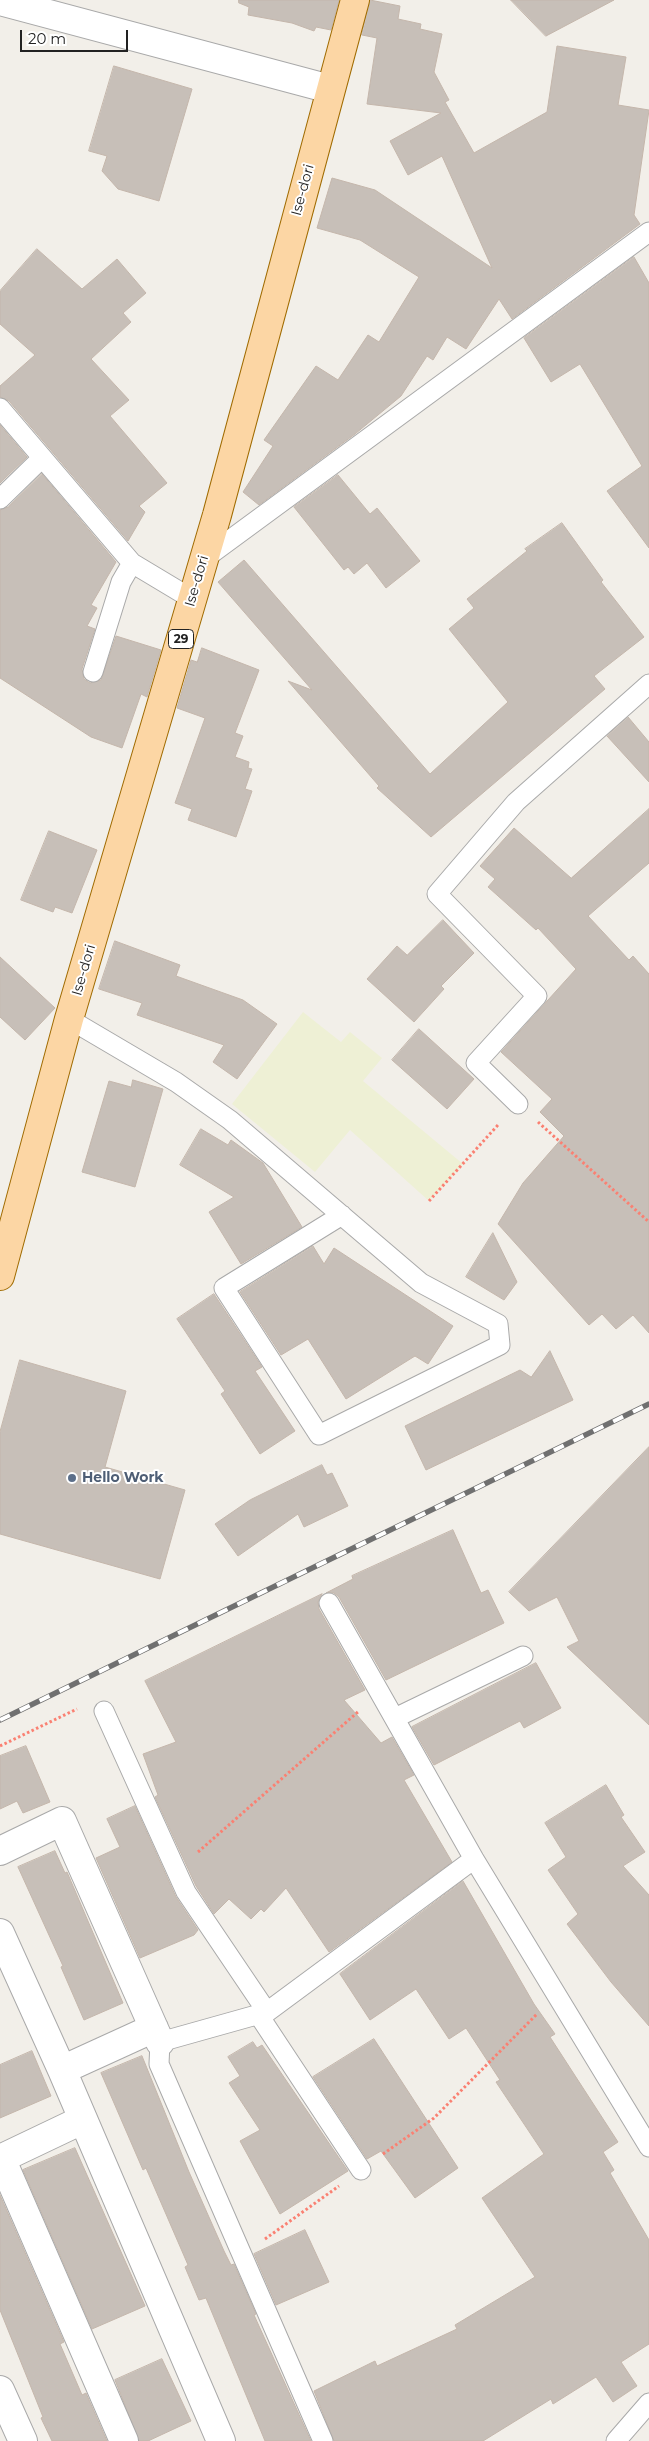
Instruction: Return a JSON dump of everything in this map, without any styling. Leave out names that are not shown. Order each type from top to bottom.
[{"type":"main road","name":"Ise-dori","points":[[0,1276],[69,1019],[204,559],[355,0]]},
{"type":"street","points":[[0,1],[330,89]]},
{"type":"street","points":[[0,1851],[62,1821],[157,2035],[62,2070]]},
{"type":"street","points":[[0,1933],[62,2070],[221,2441]]},
{"type":"street","points":[[82,2120],[0,2158],[124,2441]]},
{"type":"street","points":[[0,2390],[22,2441]]},
{"type":"lane","points":[[204,559],[649,232]]},
{"type":"lane","points":[[0,408],[132,563],[192,600]]},
{"type":"lane","points":[[0,500],[42,458]]},
{"type":"lane","points":[[93,672],[121,582],[132,563]]},
{"type":"lane","points":[[518,1104],[476,1063],[537,996],[436,894],[516,802],[649,684]]},
{"type":"lane","points":[[69,1019],[176,1082],[230,1120],[342,1215],[421,1283],[498,1324],[500,1345],[320,1435],[224,1288],[342,1215]]},
{"type":"lane","points":[[329,1603],[474,1860],[649,2147]]},
{"type":"lane","points":[[395,1718],[523,1656]]},
{"type":"lane","points":[[104,1711],[186,1892],[361,2170]]},
{"type":"lane","points":[[323,2441],[159,2064],[157,2035],[263,2013],[474,1860]]},
{"type":"lane","points":[[616,2441],[649,2403]]},
{"type":"path","points":[[429,1201],[518,1104],[649,1222]]},
{"type":"path","points":[[177,1871],[380,1693]]},
{"type":"path","points":[[0,1746],[99,1699],[104,1711]]},
{"type":"path","points":[[242,2255],[434,2118],[556,1995]]},
{"type":"green space","points":[[303,1012],[341,1042],[350,1032],[382,1058],[363,1081],[463,1164],[429,1201],[350,1130],[315,1172],[232,1104]]},
{"type":"building","points":[[239,0],[339,0],[331,30],[316,27],[314,31],[292,23],[248,15],[249,7],[239,3]]},
{"type":"building","points":[[370,0],[400,6],[398,19],[421,24],[420,29],[442,34],[434,72],[449,100],[445,102],[474,153],[547,112],[557,46],[626,57],[618,105],[649,110],[634,215],[640,224],[512,319],[499,299],[466,349],[447,337],[433,360],[427,356],[401,396],[355,434],[259,505],[243,492],[273,446],[264,440],[316,366],[338,380],[368,335],[379,342],[419,277],[360,240],[317,228],[332,178],[375,190],[492,268],[442,156],[408,175],[390,141],[441,113],[367,104],[377,38],[362,35]]},
{"type":"building","points":[[511,0],[614,0],[546,36]]},
{"type":"building","points":[[114,66],[192,89],[159,201],[118,189],[102,171],[107,156],[89,151]]},
{"type":"building","points":[[37,249],[82,289],[117,259],[146,293],[123,313],[131,322],[91,359],[129,400],[110,416],[167,483],[139,506],[145,512],[128,541],[9,401],[0,397],[0,386],[35,355],[0,324],[0,291]]},
{"type":"building","points":[[634,257],[649,283],[649,548],[607,491],[642,466],[580,364],[551,382],[524,338]]},
{"type":"building","points":[[0,425],[27,457],[0,483]]},
{"type":"building","points":[[42,474],[116,562],[91,605],[97,608],[87,626],[95,629],[82,669],[84,679],[90,683],[101,680],[116,636],[161,650],[147,697],[141,694],[122,748],[91,737],[0,678],[0,510],[8,507]]},
{"type":"building","points":[[338,475],[370,514],[377,508],[420,561],[386,588],[367,563],[354,574],[348,567],[344,570],[294,507]]},
{"type":"building","points":[[562,523],[603,580],[601,582],[644,637],[594,676],[605,689],[431,837],[377,788],[379,786],[288,681],[312,690],[218,582],[244,560],[430,774],[508,702],[449,629],[474,608],[467,599],[527,551],[525,549]]},
{"type":"building","points":[[202,648],[259,670],[235,733],[243,736],[235,757],[249,762],[248,768],[252,769],[245,789],[252,791],[236,837],[188,820],[192,809],[175,803],[205,718],[177,708],[191,660],[197,662]]},
{"type":"building","points":[[628,717],[649,742],[649,782],[607,736]]},
{"type":"building","points":[[649,809],[649,863],[588,916],[629,960],[633,956],[649,974],[649,1333],[633,1315],[616,1329],[602,1314],[589,1325],[498,1224],[523,1183],[564,1136],[540,1112],[552,1099],[501,1052],[576,969],[538,928],[536,930],[488,887],[495,879],[480,866],[514,828],[571,878]]},
{"type":"building","points":[[49,831],[97,850],[72,913],[55,907],[53,912],[21,900]]},
{"type":"building","points":[[443,920],[474,953],[441,986],[444,989],[414,1022],[367,979],[397,946],[407,955]]},
{"type":"building","points":[[115,941],[180,965],[176,976],[243,1000],[277,1024],[237,1079],[213,1062],[224,1045],[137,1015],[142,1003],[99,989]]},
{"type":"building","points":[[0,957],[55,1008],[25,1040],[0,1017]]},
{"type":"building","points":[[419,1029],[474,1079],[447,1109],[392,1060]]},
{"type":"building","points":[[133,1080],[163,1089],[135,1187],[82,1172],[109,1081],[131,1087]]},
{"type":"building","points":[[201,1129],[228,1145],[231,1140],[263,1163],[302,1227],[241,1264],[209,1212],[234,1197],[180,1165]]},
{"type":"building","points":[[493,1233],[517,1282],[504,1300],[466,1277]]},
{"type":"building","points":[[313,1246],[324,1264],[334,1248],[453,1326],[428,1364],[415,1356],[346,1399],[308,1339],[281,1355],[240,1292]]},
{"type":"building","points":[[214,1294],[262,1367],[255,1371],[295,1431],[260,1454],[221,1394],[225,1391],[177,1319]]},
{"type":"building","points":[[550,1351],[573,1400],[426,1470],[405,1426],[520,1370],[531,1377]]},
{"type":"building","name":"Hello Work","points":[[20,1360],[126,1391],[105,1467],[185,1490],[160,1579],[0,1534],[0,1432]]},
{"type":"building","points":[[649,1447],[649,1725],[567,1647],[579,1641],[557,1597],[529,1611],[509,1592]]},
{"type":"building","points":[[322,1465],[327,1475],[332,1473],[348,1506],[304,1527],[298,1514],[238,1556],[215,1524],[250,1500]]},
{"type":"building","points":[[453,1530],[481,1593],[488,1590],[504,1623],[386,1680],[339,1597],[334,1593],[326,1593],[353,1579],[352,1576]]},
{"type":"building","points":[[322,1594],[318,1602],[319,1609],[365,1690],[344,1700],[381,1743],[392,1737],[414,1775],[404,1780],[452,1862],[329,1952],[286,1888],[264,1912],[261,1909],[251,1919],[229,1899],[214,1914],[196,1886],[155,1797],[158,1795],[143,1754],[176,1742],[145,1681]]},
{"type":"building","points":[[536,1663],[561,1708],[524,1728],[520,1721],[434,1765],[412,1727]]},
{"type":"building","points":[[26,1746],[50,1802],[23,1813],[17,1801],[0,1809],[0,1756]]},
{"type":"building","points":[[606,1785],[624,1815],[621,1817],[645,1852],[623,1866],[649,1895],[649,2026],[611,1982],[567,1924],[578,1914],[548,1870],[566,1857],[545,1823]]},
{"type":"building","points":[[135,1806],[176,1897],[198,1930],[194,1935],[140,1958],[96,1858],[120,1847],[107,1819]]},
{"type":"building","points":[[55,1851],[65,1873],[67,1872],[123,2003],[84,2020],[61,1967],[63,1966],[18,1867]]},
{"type":"building","points":[[463,1881],[534,2004],[555,2034],[550,2037],[618,2142],[603,2152],[614,2170],[610,2173],[649,2240],[649,2344],[621,2362],[637,2386],[613,2402],[596,2377],[553,2404],[551,2399],[483,2441],[334,2441],[314,2391],[375,2361],[377,2366],[457,2329],[455,2325],[535,2277],[482,2198],[544,2154],[496,2082],[500,2080],[466,2028],[449,2039],[416,1989],[370,2020],[340,1974]]},
{"type":"building","points":[[374,2039],[458,2168],[415,2198],[381,2151],[367,2159],[313,2077]]},
{"type":"building","points":[[253,2042],[257,2048],[262,2045],[348,2171],[280,2214],[240,2141],[260,2130],[229,2083],[240,2076],[228,2057]]},
{"type":"building","points":[[32,2051],[51,2096],[0,2118],[0,2065]]},
{"type":"building","points":[[142,2056],[189,2172],[224,2251],[231,2265],[234,2264],[256,2314],[254,2315],[311,2441],[265,2441],[206,2298],[199,2300],[185,2267],[188,2265],[146,2168],[143,2170],[101,2073]]},
{"type":"building","points":[[75,2148],[145,2306],[92,2329],[23,2170]]},
{"type":"building","points":[[0,2195],[64,2342],[60,2344],[82,2395],[86,2393],[107,2441],[52,2441],[41,2418],[43,2417],[0,2310]]},
{"type":"building","points":[[305,2230],[329,2282],[276,2305],[254,2254]]},
{"type":"building","points":[[162,2359],[191,2421],[148,2441],[139,2441],[115,2380]]},
{"type":"railway","points":[[0,1720],[649,1404]]},
{"type":"place","name":"Hello Work","points":[[72,1478]]}]
